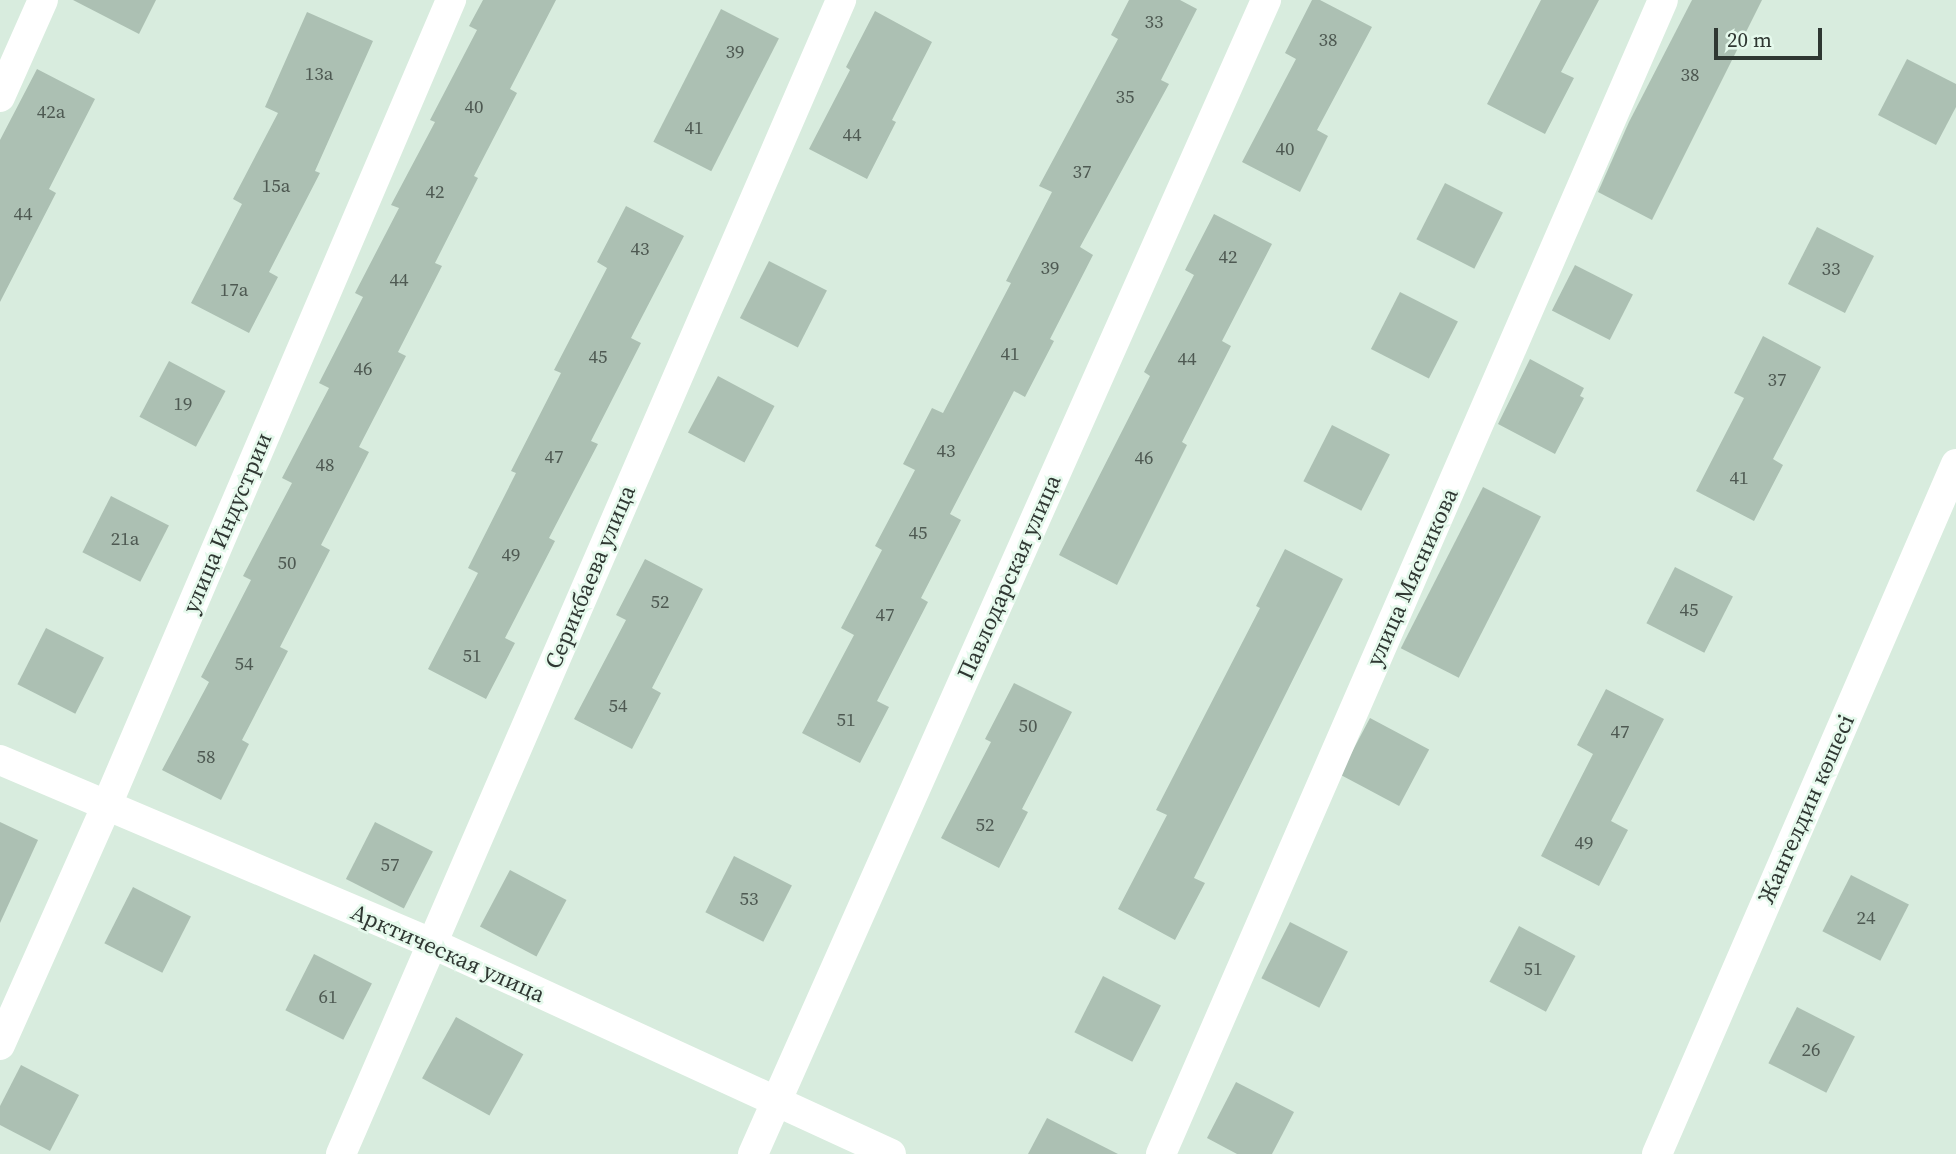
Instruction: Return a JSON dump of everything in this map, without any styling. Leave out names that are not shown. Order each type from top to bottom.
[{"type":"street","points":[[0,97],[43,0]]},
{"type":"street","name":"улица Индустрии","points":[[0,1045],[106,807],[451,0]]},
{"type":"street","name":"Серикбаева улица","points":[[341,1154],[841,0]]},
{"type":"street","name":"Павлодарская улица","points":[[754,1154],[1266,0]]},
{"type":"street","name":"улица Мясникова","points":[[1161,1154],[1663,0]]},
{"type":"street","name":"Жангелдин көшесі","points":[[1657,1154],[1956,464]]},
{"type":"street","name":"Арктическая улица","points":[[0,760],[432,943],[891,1154]]},
{"type":"building","points":[[73,0],[156,0],[139,34]]},
{"type":"building","points":[[483,0],[556,0],[510,89],[517,93],[474,176],[478,178],[435,263],[442,266],[398,352],[406,356],[359,447],[369,452],[321,545],[330,550],[280,647],[288,651],[242,740],[249,744],[221,800],[162,770],[209,682],[201,677],[251,580],[243,576],[292,483],[282,478],[329,388],[319,383],[363,297],[355,293],[399,208],[391,205],[435,122],[430,120],[477,30],[469,26]]},
{"type":"building","points":[[1129,0],[1180,0],[1197,9],[1161,80],[1169,84],[1080,247],[1093,255],[1050,339],[1054,341],[1025,397],[1014,391],[950,514],[961,520],[921,598],[928,602],[877,701],[889,707],[860,763],[802,733],[854,635],[841,628],[882,550],[875,546],[915,470],[903,464],[932,408],[943,413],[1011,283],[1006,281],[1052,192],[1039,186],[1118,39],[1111,35]]},
{"type":"building","points":[[1312,0],[1320,0],[1372,27],[1317,130],[1328,136],[1300,192],[1242,162],[1296,59],[1285,53]]},
{"type":"building","points":[[1541,0],[1599,0],[1561,72],[1574,78],[1545,134],[1487,104]]},
{"type":"building","points":[[1692,0],[1762,0],[1652,220],[1598,192],[1629,122]]},
{"type":"building","points":[[721,9],[779,39],[711,171],[653,142]]},
{"type":"building","points":[[875,11],[932,42],[892,120],[896,122],[867,179],[809,149],[850,70],[846,67]]},
{"type":"building","points":[[307,12],[373,41],[315,171],[320,173],[269,272],[278,277],[249,333],[191,303],[242,204],[233,199],[278,113],[265,107]]},
{"type":"building","points":[[1907,59],[1956,84],[1956,107],[1936,145],[1878,115]]},
{"type":"building","points":[[37,69],[95,99],[49,189],[56,193],[0,302],[0,140]]},
{"type":"building","points":[[1445,183],[1503,213],[1474,269],[1416,239]]},
{"type":"building","points":[[626,206],[684,236],[631,338],[641,343],[591,441],[598,444],[549,538],[555,541],[505,638],[515,643],[486,699],[428,669],[478,573],[468,568],[516,473],[511,471],[561,373],[554,370],[607,268],[597,262]]},
{"type":"building","points":[[1214,214],[1272,244],[1222,341],[1231,346],[1182,442],[1187,445],[1117,585],[1059,555],[1150,376],[1144,372],[1194,275],[1185,270]]},
{"type":"building","points":[[1817,227],[1874,256],[1845,313],[1788,284]]},
{"type":"building","points":[[769,261],[827,291],[798,348],[740,318]]},
{"type":"building","points":[[1575,265],[1633,295],[1610,340],[1552,310]]},
{"type":"building","points":[[1400,292],[1458,322],[1429,379],[1371,349]]},
{"type":"building","points":[[1763,336],[1821,367],[1773,459],[1783,465],[1754,521],[1696,491],[1744,398],[1734,393]]},
{"type":"building","points":[[1530,359],[1584,388],[1580,396],[1584,398],[1555,454],[1498,424]]},
{"type":"building","points":[[169,361],[226,391],[196,447],[139,417]]},
{"type":"building","points":[[718,376],[775,406],[744,463],[688,433]]},
{"type":"building","points":[[1332,425],[1390,455],[1361,511],[1303,481]]},
{"type":"building","points":[[1483,487],[1541,517],[1459,678],[1401,648]]},
{"type":"building","points":[[111,496],[169,526],[140,582],[82,552]]},
{"type":"building","points":[[1285,549],[1343,579],[1194,878],[1205,883],[1175,940],[1118,909],[1167,815],[1156,810],[1260,608],[1256,606]]},
{"type":"building","points":[[645,559],[703,589],[652,688],[661,693],[632,749],[574,719],[626,620],[616,615]]},
{"type":"building","points":[[1675,567],[1733,597],[1704,653],[1646,623]]},
{"type":"building","points":[[46,628],[104,658],[75,714],[17,684]]},
{"type":"building","points":[[1014,683],[1072,712],[1022,809],[1028,812],[999,868],[941,838],[991,742],[985,739]]},
{"type":"building","points":[[1606,689],[1664,719],[1611,821],[1628,830],[1599,886],[1541,856],[1593,754],[1577,745]]},
{"type":"building","points":[[1370,718],[1429,749],[1399,806],[1340,775]]},
{"type":"building","points":[[0,822],[38,840],[0,923]]},
{"type":"building","points":[[375,822],[433,852],[404,909],[346,879]]},
{"type":"building","points":[[734,856],[792,886],[763,942],[705,912]]},
{"type":"building","points":[[510,870],[567,900],[536,957],[480,927]]},
{"type":"building","points":[[1851,875],[1909,905],[1880,961],[1822,931]]},
{"type":"building","points":[[133,887],[191,917],[162,973],[104,943]]},
{"type":"building","points":[[1290,922],[1348,952],[1319,1008],[1261,978]]},
{"type":"building","points":[[1519,926],[1576,956],[1546,1012],[1489,982]]},
{"type":"building","points":[[314,954],[372,984],[343,1040],[285,1010]]},
{"type":"building","points":[[1103,976],[1161,1006],[1132,1062],[1074,1032]]},
{"type":"building","points":[[1797,1007],[1855,1037],[1826,1093],[1768,1063]]},
{"type":"building","points":[[456,1017],[523,1054],[489,1116],[422,1078]]},
{"type":"building","points":[[21,1065],[79,1095],[50,1151],[0,1125],[0,1106]]},
{"type":"building","points":[[1236,1082],[1294,1112],[1272,1154],[1237,1154],[1207,1138]]},
{"type":"building","points":[[1047,1118],[1118,1154],[1028,1154]]}]
